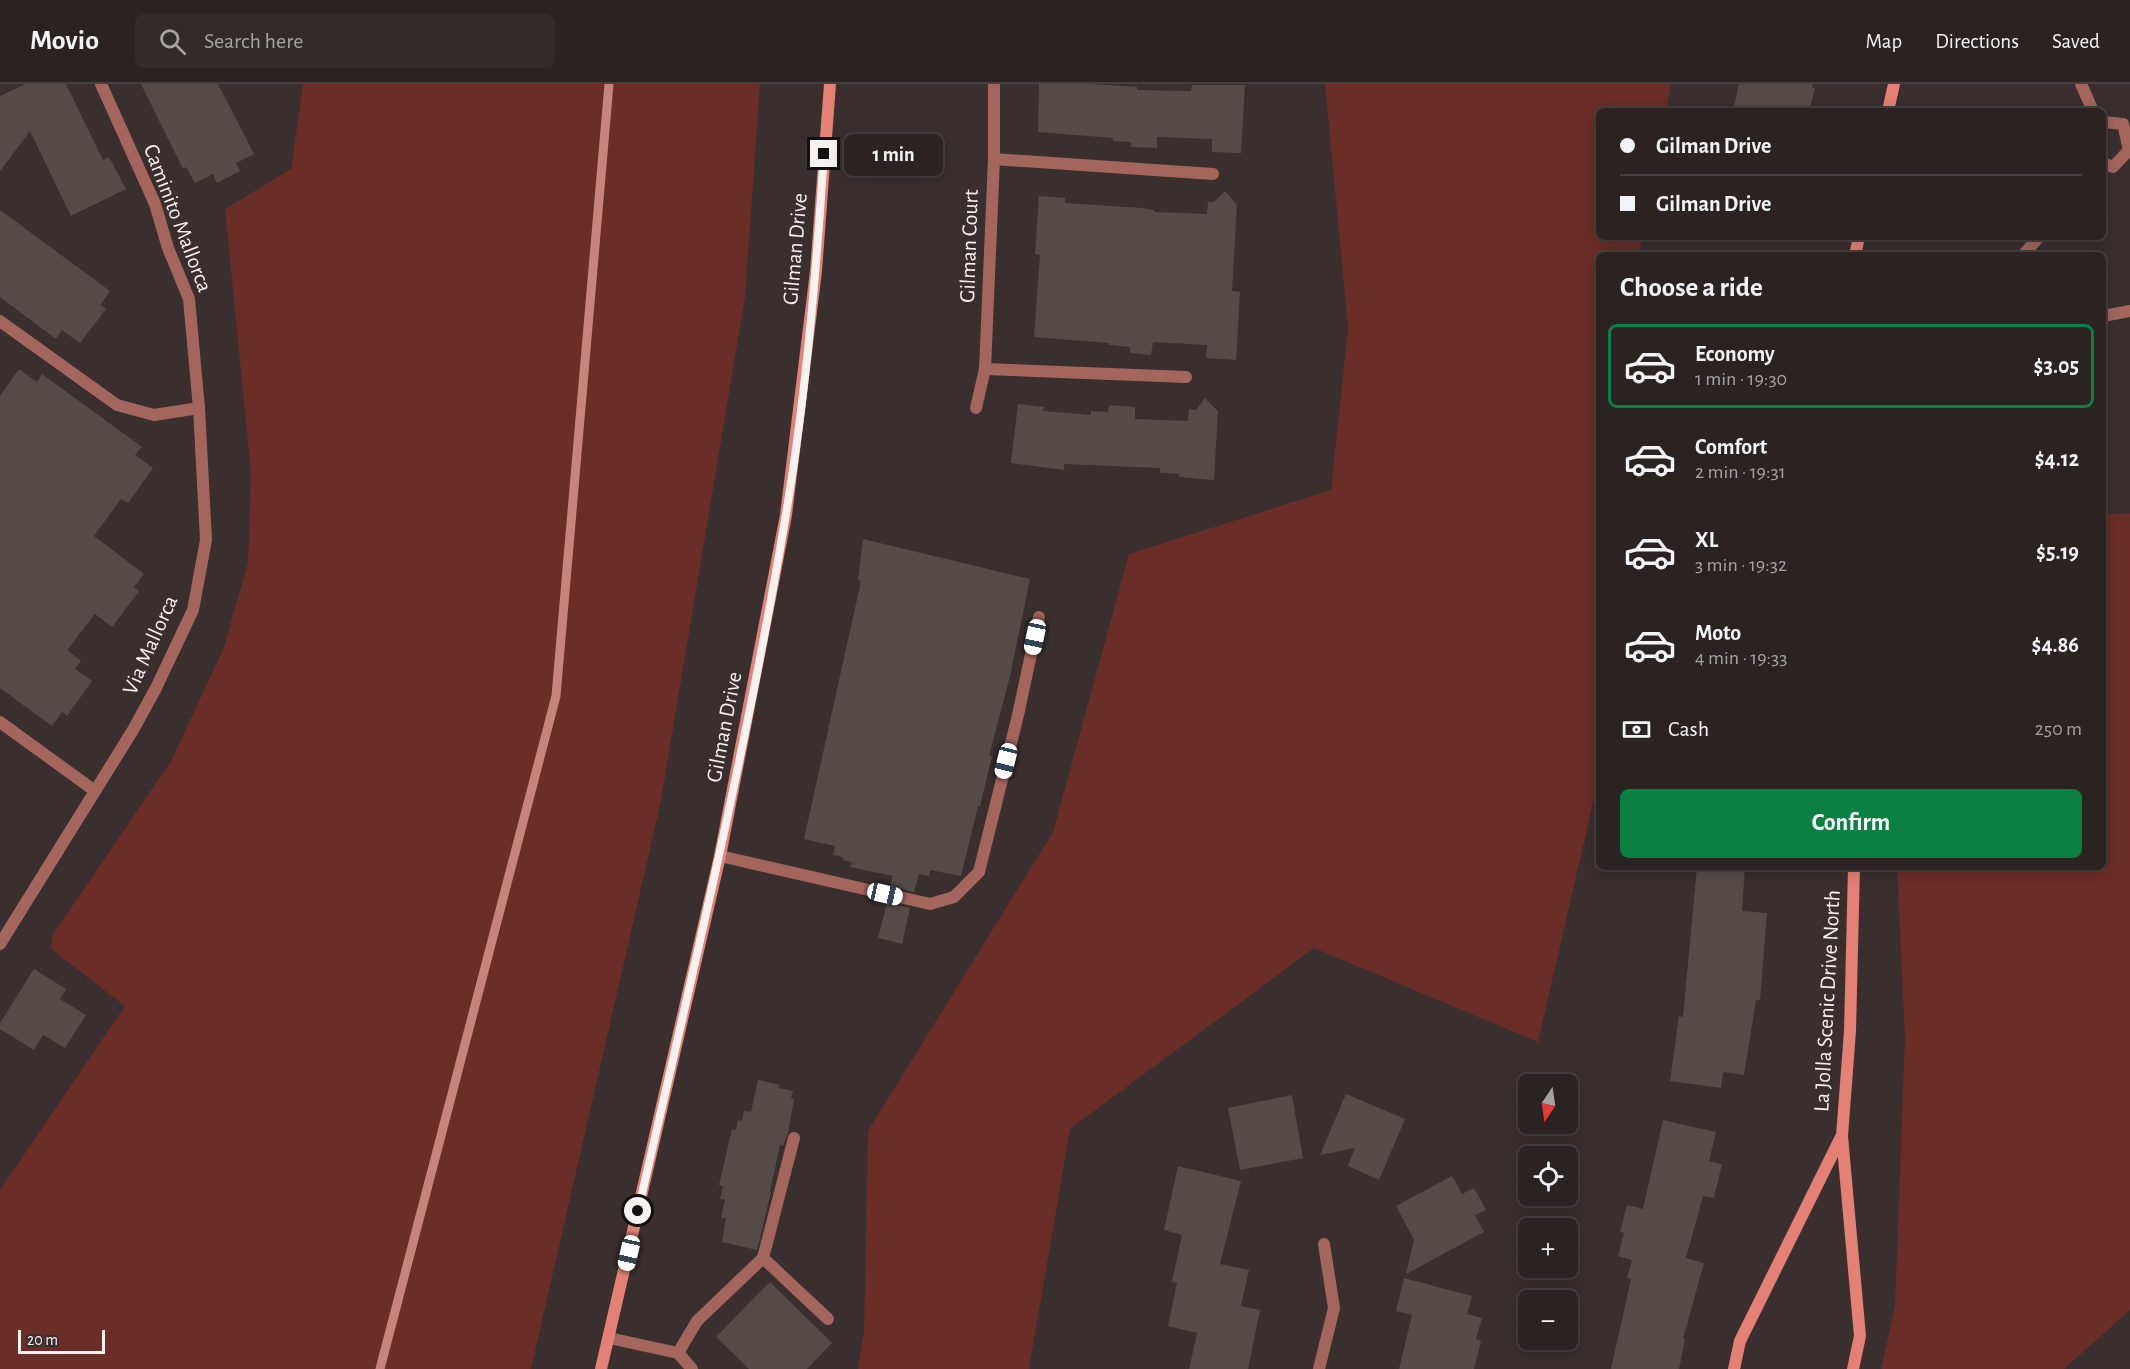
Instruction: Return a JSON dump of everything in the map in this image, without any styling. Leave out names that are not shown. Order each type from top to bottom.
[{"type":"main road","name":"Gilman Drive","points":[[601,1369],[720,856],[792,477],[816,271],[830,84]]},
{"type":"main road","points":[[1889,108],[1894,84]]},
{"type":"main road","name":"La Jolla Scenic Drive North","points":[[1853,1369],[1860,1336],[1842,1136],[1850,1031],[1854,870]]},
{"type":"main road","name":"La Jolla Scenic Drive North","points":[[1734,1369],[1740,1341],[1842,1136]]},
{"type":"street","name":"Caminito Mallorca","points":[[101,84],[156,204],[168,248],[189,299],[199,408]]},
{"type":"street","name":"Gilman Court","points":[[976,408],[986,369],[994,159],[994,84]]},
{"type":"street","points":[[2081,84],[2092,108]]},
{"type":"street","points":[[2106,123],[2123,124],[2129,150],[2113,167],[2106,164]]},
{"type":"street","points":[[994,159],[1213,174]]},
{"type":"street","points":[[2026,252],[2036,240]]},
{"type":"street","points":[[2106,315],[2130,311]]},
{"type":"street","points":[[0,321],[117,405],[154,416],[199,408]]},
{"type":"street","points":[[986,369],[1186,377]]},
{"type":"street","name":"Via Mallorca","points":[[0,944],[133,730],[193,610],[206,540],[199,408]]},
{"type":"street","points":[[720,856],[930,904],[954,897],[979,872],[1018,716],[1039,617]]},
{"type":"street","points":[[0,722],[95,790]]},
{"type":"street","points":[[678,1353],[697,1321],[764,1258],[794,1138]]},
{"type":"street","points":[[1319,1369],[1334,1308],[1324,1244]]},
{"type":"street","points":[[764,1258],[828,1319]]},
{"type":"street","points":[[609,1338],[678,1353],[692,1369]]},
{"type":"shaded area","points":[[303,84],[760,84],[745,298],[661,801],[531,1369],[0,1369],[0,1190],[125,1006],[51,949],[52,936],[171,761],[223,650],[248,563],[251,473],[225,209],[291,169]]},
{"type":"shaded area","points":[[1325,84],[1671,84],[1667,108],[1596,108],[1596,240],[1642,240],[1640,252],[1596,252],[1596,790],[1538,1042],[1314,948],[1070,1129],[1029,1369],[858,1369],[864,1332],[868,1131],[1053,832],[1129,554],[1331,490],[1348,328]]},
{"type":"shaded area","points":[[2106,514],[2130,514],[2130,1310],[2064,1369],[1881,1369],[1895,1306],[1905,1038],[1897,870],[2106,870]]},
{"type":"building","points":[[25,84],[66,84],[103,160],[109,157],[126,189],[71,216],[30,131],[0,171],[0,96]]},
{"type":"building","points":[[141,84],[218,84],[254,154],[236,163],[240,171],[217,183],[213,174],[195,183],[186,167],[183,169]]},
{"type":"building","points":[[1039,84],[1090,84],[1137,87],[1137,90],[1191,91],[1192,85],[1245,85],[1241,153],[1212,152],[1212,139],[1157,137],[1157,148],[1131,147],[1131,142],[1113,141],[1113,138],[1038,132]]},
{"type":"building","points":[[1739,84],[1813,84],[1812,88],[1815,88],[1810,108],[1734,108]]},
{"type":"building","points":[[1225,191],[1237,205],[1232,291],[1240,292],[1236,360],[1206,358],[1207,345],[1153,342],[1151,355],[1130,353],[1130,347],[1109,345],[1109,343],[1034,337],[1040,255],[1035,254],[1039,196],[1065,198],[1065,203],[1142,208],[1154,210],[1154,212],[1207,214],[1208,202],[1214,202]]},
{"type":"building","points":[[0,210],[110,291],[100,305],[106,309],[80,343],[62,330],[56,339],[0,297]]},
{"type":"building","points":[[19,369],[37,382],[42,374],[142,447],[135,455],[153,468],[128,503],[121,499],[94,536],[144,574],[134,587],[139,591],[112,627],[95,614],[67,650],[81,661],[75,669],[92,681],[67,716],[62,712],[52,726],[0,688],[0,396]]},
{"type":"building","points":[[1205,398],[1218,411],[1214,480],[1160,473],[1160,468],[1064,464],[1064,470],[1011,463],[1018,404],[1044,407],[1043,411],[1091,415],[1091,411],[1108,412],[1109,405],[1135,407],[1135,419],[1188,421],[1189,409],[1196,410]]},
{"type":"building","points":[[863,539],[1030,579],[1010,676],[989,756],[992,756],[961,876],[930,870],[929,876],[919,874],[914,892],[890,886],[893,876],[850,867],[852,862],[833,855],[835,846],[804,839],[861,581],[858,580]]},
{"type":"building","points":[[1697,870],[1745,870],[1742,911],[1767,913],[1760,1000],[1756,1000],[1744,1075],[1723,1072],[1721,1088],[1670,1081],[1679,1016],[1683,1017]]},
{"type":"building","points":[[887,903],[910,908],[902,944],[878,938]]},
{"type":"building","points":[[34,969],[66,989],[60,999],[86,1015],[65,1048],[43,1035],[34,1050],[0,1029],[0,1023]]},
{"type":"building","points":[[758,1080],[780,1085],[779,1088],[793,1091],[791,1098],[794,1099],[788,1133],[783,1146],[780,1145],[757,1250],[722,1242],[726,1218],[721,1218],[725,1200],[720,1199],[723,1186],[719,1185],[732,1129],[736,1130],[738,1120],[742,1121],[744,1111],[751,1112]]},
{"type":"building","points":[[1346,1094],[1405,1119],[1379,1180],[1348,1166],[1355,1148],[1320,1155]]},
{"type":"building","points":[[1292,1095],[1303,1158],[1240,1170],[1228,1108]]},
{"type":"building","points":[[1663,1120],[1716,1132],[1709,1161],[1722,1164],[1714,1198],[1703,1196],[1686,1258],[1704,1263],[1683,1339],[1685,1339],[1679,1369],[1611,1369],[1631,1279],[1627,1278],[1632,1260],[1618,1256],[1624,1233],[1620,1232],[1627,1205],[1643,1209]]},
{"type":"building","points":[[1178,1166],[1241,1181],[1220,1264],[1249,1270],[1241,1306],[1260,1310],[1248,1369],[1189,1369],[1197,1333],[1168,1326],[1177,1283],[1172,1282],[1182,1235],[1164,1230]]},
{"type":"building","points":[[1452,1176],[1462,1194],[1474,1188],[1486,1210],[1475,1215],[1484,1232],[1406,1274],[1414,1240],[1396,1206]]},
{"type":"building","points":[[1404,1278],[1472,1296],[1467,1314],[1482,1318],[1476,1339],[1481,1341],[1474,1369],[1399,1369],[1412,1315],[1396,1311]]},
{"type":"building","points":[[770,1282],[832,1343],[807,1369],[749,1369],[716,1337]]},
{"type":"waterway","points":[[380,1369],[556,696],[609,84]]},
{"type":"route","points":[[638,1211],[720,856],[786,515],[816,271],[824,154]]}]
